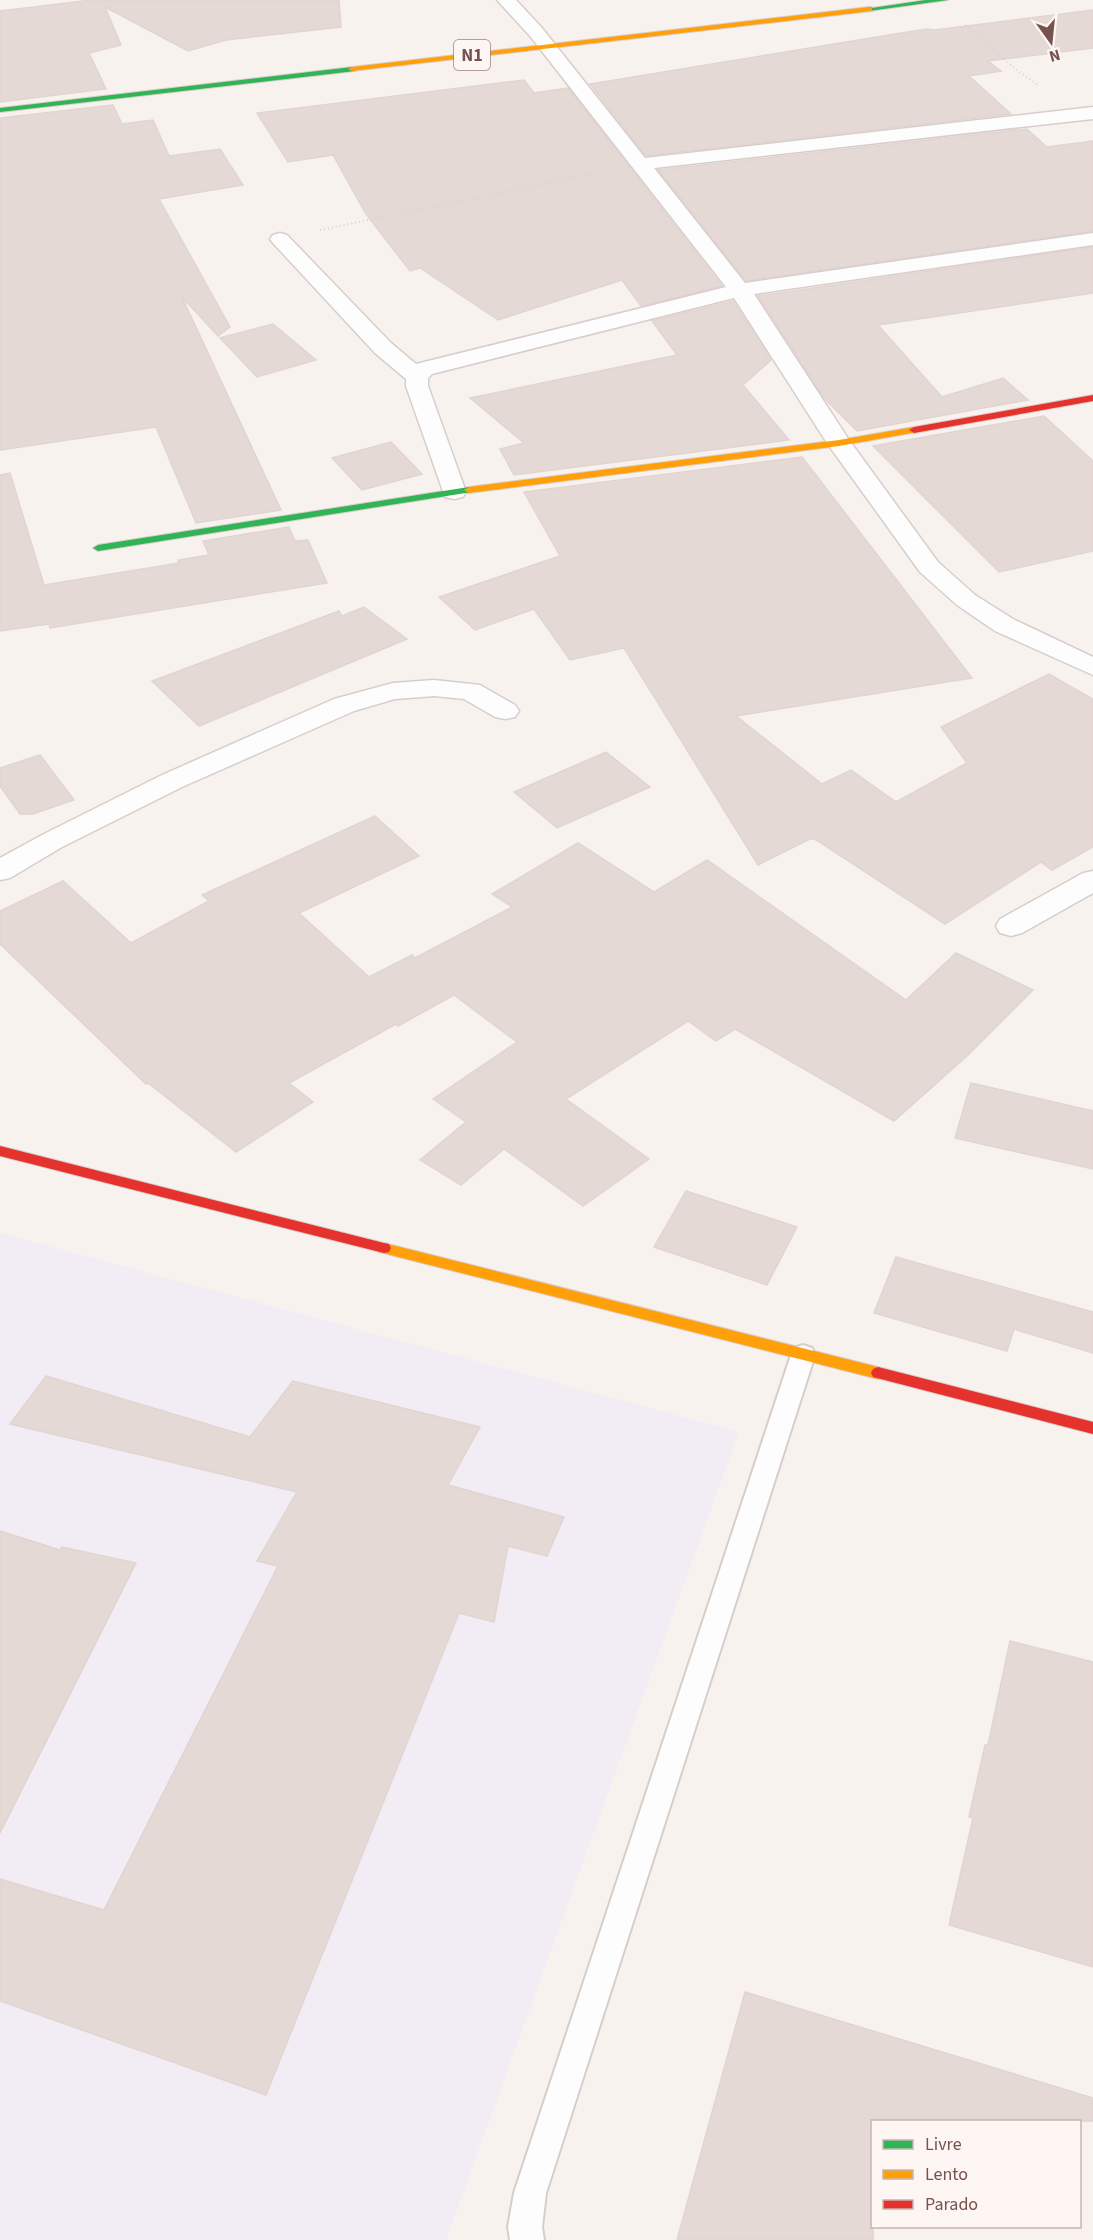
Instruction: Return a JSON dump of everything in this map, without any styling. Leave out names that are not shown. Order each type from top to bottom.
[{"type":"street","points":[[506,0],[544,36],[640,164],[740,290],[839,443],[929,567],[966,600],[1004,625],[1093,667]]},
{"type":"street","name":"N1","points":[[0,110],[544,36],[940,0]]},
{"type":"street","name":"N1","points":[[515,34],[544,36]]},
{"type":"street","points":[[640,164],[1087,114]]},
{"type":"street","points":[[280,238],[383,348],[417,377]]},
{"type":"street","points":[[454,492],[417,386],[417,377],[424,369],[740,290],[1093,239]]},
{"type":"street","points":[[98,548],[454,492],[839,443],[1093,398]]},
{"type":"street","points":[[1,869],[172,781],[344,705],[393,691],[434,688],[470,691],[505,711]]},
{"type":"street","points":[[1011,926],[1093,880]]},
{"type":"street","points":[[0,1151],[1093,1428]]},
{"type":"lane","points":[[527,2240],[525,2227],[530,2193],[803,1355]]},
{"type":"path","points":[[940,0],[1018,71],[1087,114]]},
{"type":"path","points":[[280,238],[640,164]]},
{"type":"shaded area","points":[[0,1233],[739,1432],[446,2240],[0,2240]]},
{"type":"building","points":[[91,0],[339,0],[341,27],[226,40],[188,51],[105,7],[121,45],[89,53],[106,89],[0,102],[0,11]]},
{"type":"building","points":[[1093,10],[1093,48],[988,61],[1001,71],[969,76],[1011,114],[646,156],[590,84],[926,29],[935,30]]},
{"type":"building","points":[[524,80],[534,93],[568,88],[722,286],[641,306],[622,280],[498,320],[420,268],[410,271],[366,214],[333,155],[288,162],[257,113]]},
{"type":"building","points":[[113,105],[122,124],[153,120],[169,156],[220,149],[243,185],[159,199],[230,327],[218,336],[182,297],[281,510],[196,523],[156,427],[0,450],[0,118]]},
{"type":"building","points":[[1027,129],[1047,147],[1093,141],[1093,231],[746,281],[658,170]]},
{"type":"building","points":[[1093,247],[1093,293],[878,325],[942,397],[1003,378],[1028,400],[857,431],[824,398],[758,296]]},
{"type":"building","points":[[733,301],[771,360],[743,385],[789,440],[514,475],[500,449],[524,443],[470,398],[677,355],[652,321]]},
{"type":"building","points":[[273,324],[316,360],[257,377],[220,338]]},
{"type":"building","points":[[1044,416],[1093,461],[1093,551],[999,572],[873,446]]},
{"type":"building","points":[[391,442],[422,474],[362,490],[332,458]]},
{"type":"building","points":[[802,457],[972,678],[736,716],[822,784],[851,770],[896,802],[967,763],[941,727],[1049,674],[1093,699],[1093,847],[1052,870],[1041,862],[945,924],[815,839],[810,839],[758,865],[624,648],[570,660],[534,609],[475,630],[439,597],[560,556],[524,492]]},
{"type":"building","points":[[10,473],[44,585],[179,563],[178,560],[209,555],[203,541],[289,527],[295,541],[308,540],[327,583],[50,628],[49,624],[0,631],[0,475]]},
{"type":"building","points":[[364,607],[407,639],[199,726],[152,681],[339,611],[342,616]]},
{"type":"building","points":[[606,752],[650,787],[557,828],[514,792]]},
{"type":"building","points":[[40,755],[74,800],[33,814],[20,814],[0,786],[0,768]]},
{"type":"building","points":[[375,816],[419,856],[299,913],[369,977],[412,955],[415,958],[512,907],[492,894],[578,843],[654,892],[707,860],[906,1000],[956,953],[1033,990],[967,1056],[894,1121],[735,1029],[716,1041],[688,1021],[566,1099],[649,1159],[583,1206],[504,1149],[461,1185],[420,1160],[466,1122],[433,1099],[517,1042],[454,995],[289,1083],[313,1102],[236,1152],[148,1083],[146,1084],[0,944],[0,911],[63,881],[131,943],[209,901],[202,895]]},
{"type":"building","points":[[971,1083],[1093,1111],[1093,1169],[955,1138]]},
{"type":"building","points":[[686,1191],[797,1227],[767,1285],[654,1247]]},
{"type":"building","points":[[896,1257],[1093,1312],[1093,1353],[1014,1329],[1007,1351],[874,1313]]},
{"type":"building","points":[[46,1376],[250,1437],[293,1381],[480,1427],[448,1485],[564,1517],[547,1556],[508,1546],[494,1622],[459,1613],[266,2095],[0,2001],[0,1879],[104,1910],[278,1566],[257,1561],[297,1492],[10,1424]]},
{"type":"building","points":[[0,1531],[60,1550],[62,1547],[136,1563],[0,1833]]},
{"type":"building","points":[[1010,1641],[1093,1662],[1093,1967],[949,1925],[973,1818],[969,1817],[985,1745],[988,1745]]},
{"type":"building","points":[[745,1992],[1093,2098],[1093,2121],[871,2120],[873,2240],[677,2240]]},
{"type":"traffic: fast","points":[[869,9],[944,0]]},
{"type":"traffic: fast","points":[[0,110],[352,69]]},
{"type":"traffic: fast","points":[[98,548],[469,490]]},
{"type":"traffic: slow","points":[[352,69],[869,9]]},
{"type":"traffic: slow","points":[[469,490],[839,443],[914,430]]},
{"type":"traffic: slow","points":[[384,1248],[878,1373]]},
{"type":"traffic: jam","points":[[914,430],[1093,398]]},
{"type":"traffic: jam","points":[[0,1151],[384,1248]]},
{"type":"traffic: jam","points":[[878,1373],[1093,1428]]}]
